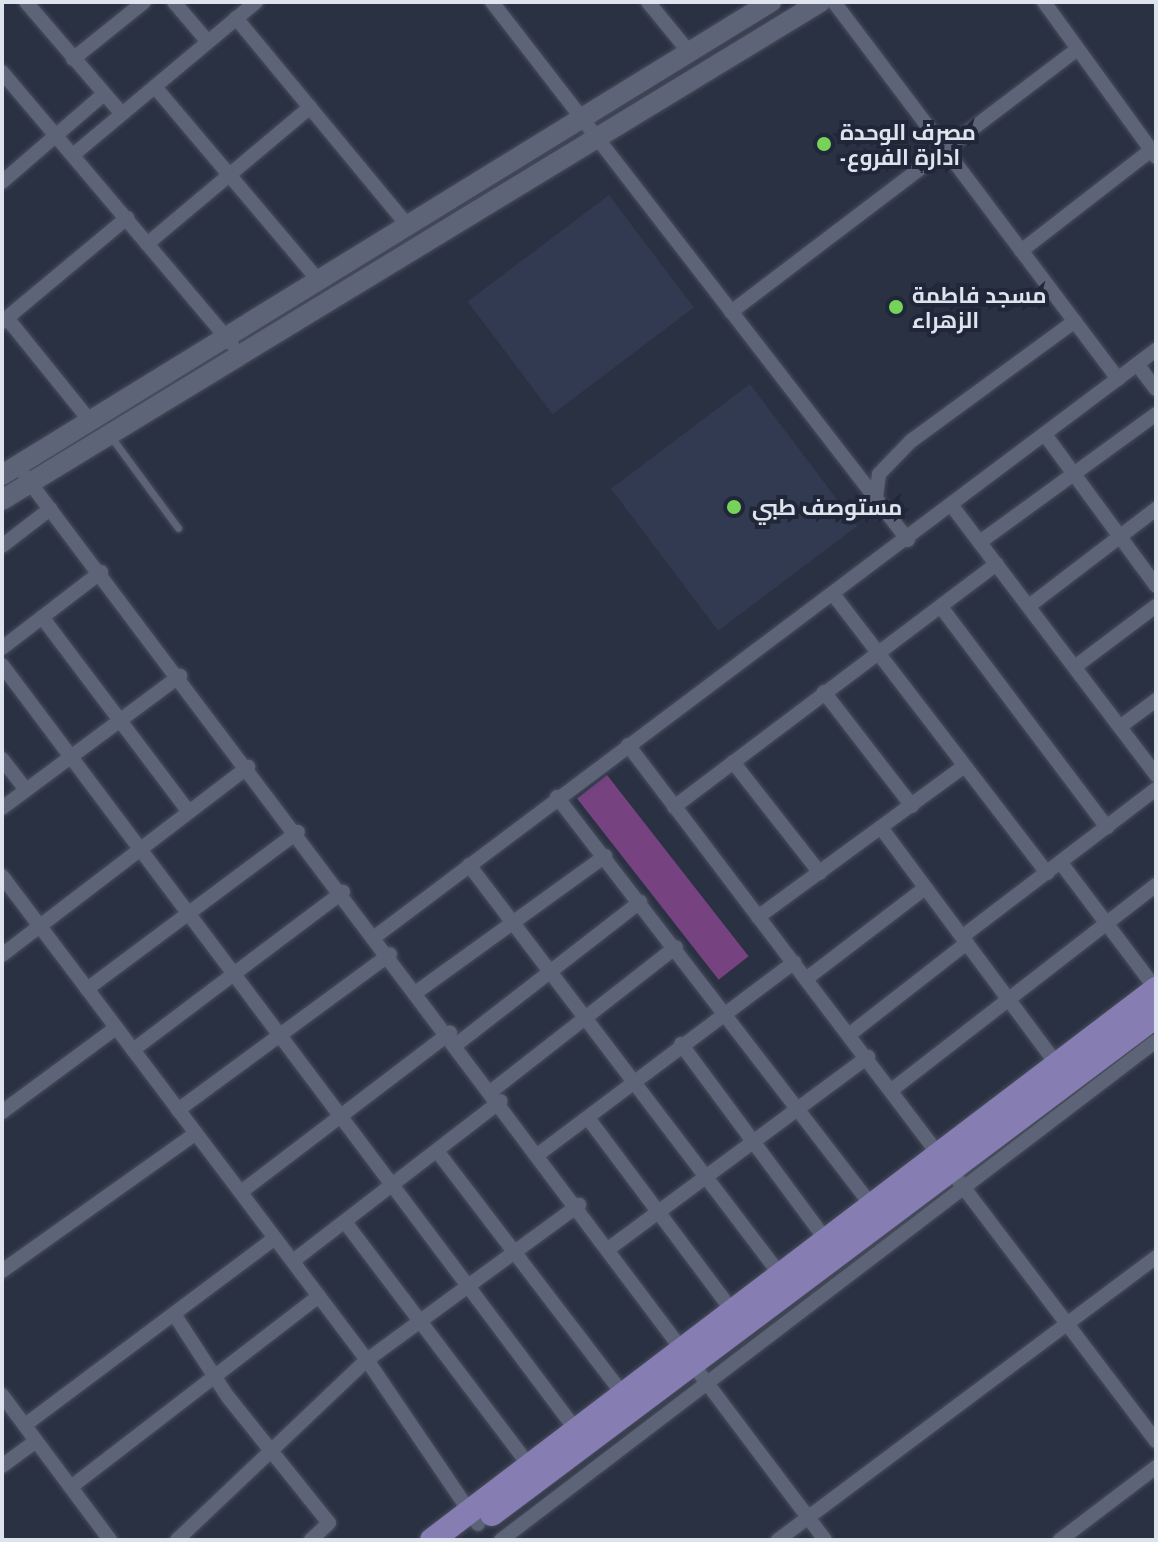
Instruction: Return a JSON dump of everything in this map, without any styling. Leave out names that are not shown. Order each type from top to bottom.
[{"type":"main road","points":[[2,500],[17,475],[91,422],[320,282],[582,115],[771,2]]},
{"type":"main road","points":[[17,475],[110,435],[241,357],[597,133],[820,2]]},
{"type":"main road","points":[[458,1540],[473,1518],[529,1465],[622,1393],[698,1362],[734,1313],[826,1240],[872,1206],[949,1172],[1057,1065],[1156,989]]},
{"type":"main road","points":[[432,1540],[473,1518],[698,1362],[1156,1016]]},
{"type":"street","points":[[73,59],[144,2]]},
{"type":"street","points":[[174,2],[208,42]]},
{"type":"street","points":[[73,155],[256,2]]},
{"type":"street","points":[[492,2],[597,133],[908,540]]},
{"type":"street","points":[[648,2],[689,52]]},
{"type":"street","points":[[834,2],[1118,379]]},
{"type":"street","points":[[1021,251],[1153,154],[1044,2]]},
{"type":"street","points":[[30,3],[73,59],[121,113]]},
{"type":"street","points":[[236,18],[408,226]]},
{"type":"street","points":[[731,312],[946,152],[1077,49]]},
{"type":"street","points":[[2,72],[241,357]]},
{"type":"street","points":[[155,87],[320,282]]},
{"type":"street","points":[[3,178],[104,94]]},
{"type":"street","points":[[147,244],[310,107]]},
{"type":"street","points":[[91,422],[4,320],[127,218]]},
{"type":"street","points":[[876,498],[879,474],[911,441],[1075,321]]},
{"type":"street","points":[[376,936],[557,797],[908,540],[1156,350]]},
{"type":"street","points":[[1137,364],[1156,389]]},
{"type":"street","points":[[980,542],[1156,414]]},
{"type":"street","points":[[1046,436],[1156,586]]},
{"type":"street","points":[[17,475],[50,509],[180,676],[698,1362],[825,1540]]},
{"type":"street","points":[[952,506],[1156,775]]},
{"type":"street","points":[[2,546],[50,509]]},
{"type":"street","points":[[1029,606],[1156,509]]},
{"type":"street","points":[[674,807],[876,652],[997,564]]},
{"type":"street","points":[[2,648],[101,572]]},
{"type":"street","points":[[833,594],[1047,873]]},
{"type":"street","points":[[1076,666],[1156,606]]},
{"type":"street","points":[[941,607],[1107,827]]},
{"type":"street","points":[[42,617],[189,812]]},
{"type":"street","points":[[2,665],[576,1430]]},
{"type":"street","points":[[2,808],[180,676]]},
{"type":"street","points":[[824,692],[912,806]]},
{"type":"street","points":[[1121,726],[1156,700]]},
{"type":"street","points":[[628,745],[893,1089],[949,1172],[1156,1441]]},
{"type":"street","points":[[2,759],[26,790]]},
{"type":"street","points":[[733,762],[820,873]]},
{"type":"street","points":[[2,955],[248,767]]},
{"type":"street","points":[[758,917],[963,767]]},
{"type":"street","points":[[850,1034],[1047,873],[1156,789]]},
{"type":"street","points":[[557,797],[676,947],[872,1206]]},
{"type":"street","points":[[882,829],[1057,1065]]},
{"type":"street","points":[[87,989],[298,832]]},
{"type":"street","points":[[418,991],[605,856]]},
{"type":"street","points":[[1061,863],[1156,989]]},
{"type":"street","points":[[469,865],[588,1013],[633,1083],[782,1277]]},
{"type":"street","points":[[2,876],[367,1360],[473,1518]]},
{"type":"street","points":[[893,1089],[1156,885]]},
{"type":"street","points":[[806,979],[925,888]]},
{"type":"street","points":[[133,1050],[343,892]]},
{"type":"street","points":[[241,1192],[341,1116],[552,968],[640,902]]},
{"type":"street","points":[[293,1261],[437,1151],[588,1013],[676,947]]},
{"type":"street","points":[[178,1110],[390,954]]},
{"type":"street","points":[[540,1153],[794,962]]},
{"type":"street","points":[[2,1112],[116,1028]]},
{"type":"street","points":[[949,1172],[1156,1041]]},
{"type":"street","points":[[681,1044],[826,1240]]},
{"type":"street","points":[[611,1247],[868,1057]]},
{"type":"street","points":[[588,1118],[734,1313]]},
{"type":"street","points":[[2,1271],[196,1133]]},
{"type":"street","points":[[437,1151],[622,1393]]},
{"type":"street","points":[[177,1540],[367,1360],[579,1205]]},
{"type":"street","points":[[345,1222],[529,1465]]},
{"type":"street","points":[[25,1425],[275,1238]]},
{"type":"street","points":[[778,1540],[1156,1257]]},
{"type":"street","points":[[71,1487],[319,1296]]},
{"type":"street","points":[[174,1314],[271,1451],[329,1523],[311,1540]]},
{"type":"street","points":[[509,1538],[698,1362]]},
{"type":"street","points":[[2,1395],[110,1540]]},
{"type":"street","points":[[2,1466],[36,1441]]},
{"type":"street","points":[[1060,1540],[1156,1467]]},
{"type":"lane","points":[[110,435],[178,528]]},
{"type":"shaded area","points":[[609,195],[694,308],[552,414],[468,302]]},
{"type":"shaded area","name":"مستوصف طبي","points":[[750,384],[857,526],[718,631],[611,489]]},
{"type":"shaded area","points":[[607,775],[749,956],[719,980],[577,798]]},
{"type":"place","name":"مصرف الوحدة -ادارة الفروع","points":[[824,144]]},
{"type":"place","name":"مسجد فاطمة الزهراء","points":[[896,307]]},
{"type":"place","name":"مستوصف طبي","points":[[734,507]]}]
